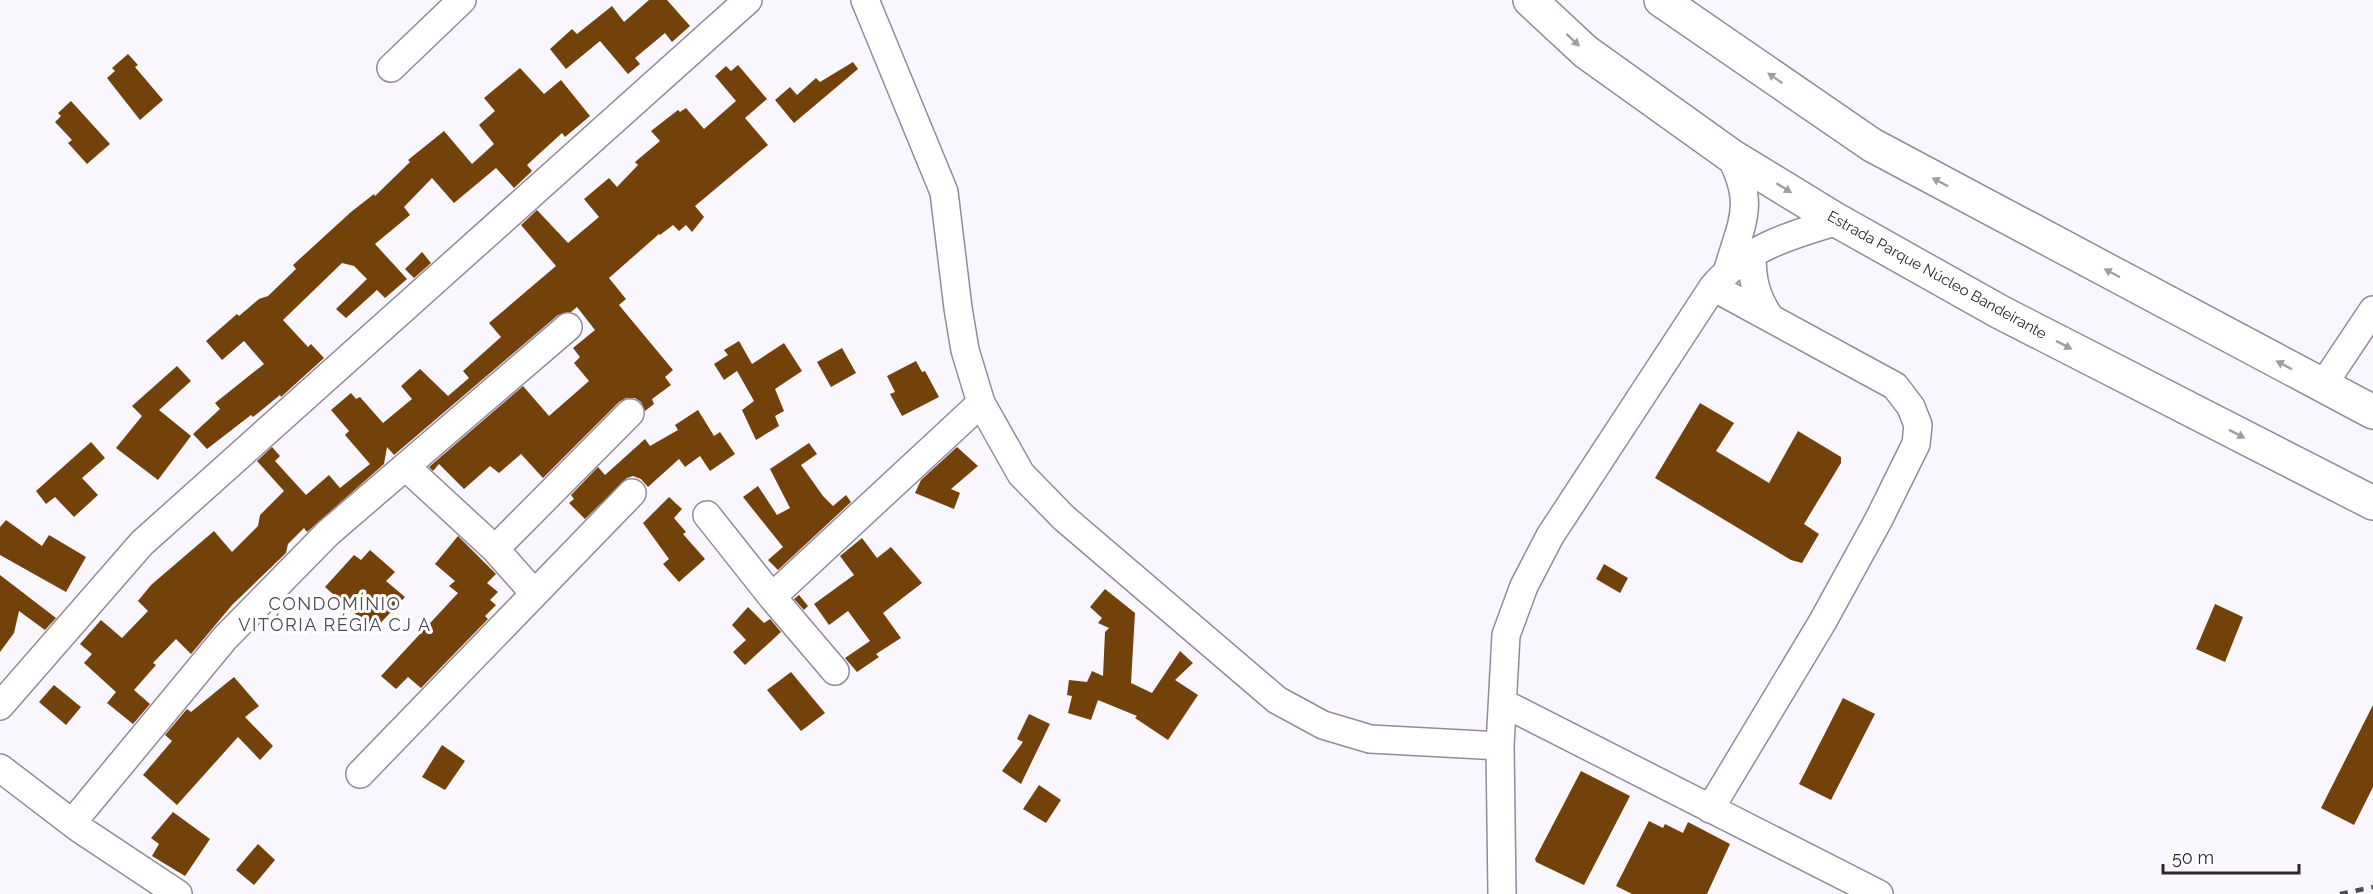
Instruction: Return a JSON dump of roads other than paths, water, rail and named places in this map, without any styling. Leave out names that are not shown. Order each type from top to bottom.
[{"type":"highway","name":"Estrada Parque Núcleo Bandeirante","points":[[1530,0],[1586,52],[1730,154],[1838,221],[2000,312],[2373,503]]},
{"type":"highway","points":[[1661,0],[1872,145],[2373,412]]},
{"type":"street","points":[[391,68],[462,0]]},
{"type":"street","points":[[0,706],[142,543],[748,0]]},
{"type":"street","points":[[865,0],[944,192],[965,350],[981,403],[1022,474],[1064,518],[1277,700],[1323,725],[1370,739],[1500,746]]},
{"type":"street","points":[[1502,894],[1500,746],[1506,635],[1524,586],[1550,536],[1720,278],[1744,216],[1746,195],[1742,179],[1730,154]]},
{"type":"street","points":[[1720,278],[1752,254],[1782,237],[1838,221]]},
{"type":"street","points":[[1752,254],[1752,274],[1757,298],[1768,316]]},
{"type":"street","points":[[1710,809],[1823,621],[1879,519],[1916,444],[1918,425],[1911,407],[1895,386],[1768,316],[1720,278]]},
{"type":"street","points":[[2323,385],[2373,310]]},
{"type":"street","points":[[72,823],[225,638],[328,533],[568,327]]},
{"type":"street","points":[[772,597],[981,403]]},
{"type":"street","points":[[495,549],[630,413]]},
{"type":"street","points":[[406,467],[495,549],[534,593]]},
{"type":"street","points":[[360,774],[632,493]]},
{"type":"street","points":[[707,515],[835,671]]},
{"type":"street","points":[[1503,703],[1879,894]]},
{"type":"street","points":[[0,768],[72,823],[178,894]]},
{"type":"railway","points":[[2340,894],[2373,887]]},
{"type":"district","name":"CONDOMÍNIO VITÓRIA RÉGIA CJ A","points":[[335,613]]}]
